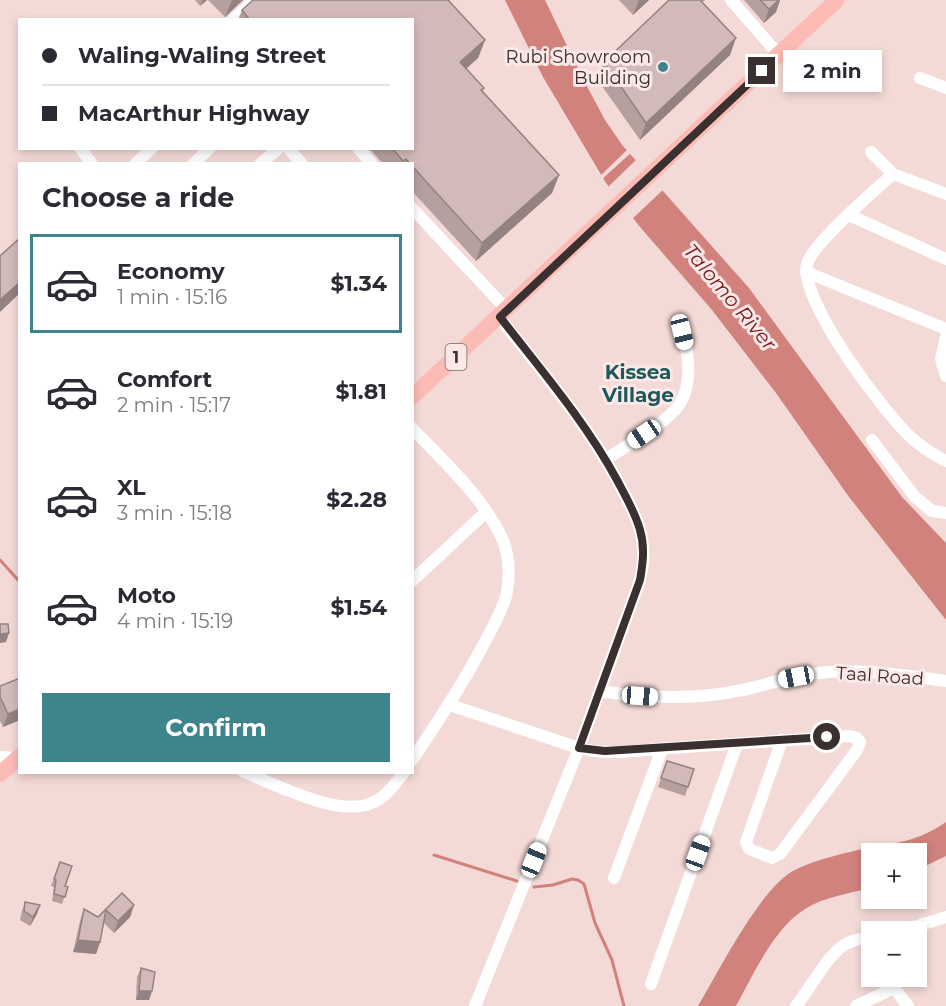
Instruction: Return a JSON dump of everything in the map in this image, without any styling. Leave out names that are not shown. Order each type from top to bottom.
[{"type":"highway","name":"1","points":[[414,395],[837,0]]},
{"type":"highway","points":[[0,774],[18,757]]},
{"type":"street","points":[[235,18],[255,0]]},
{"type":"street","points":[[731,0],[779,55]]},
{"type":"street","points":[[920,78],[946,88]]},
{"type":"street","points":[[137,162],[150,150]]},
{"type":"street","points":[[195,162],[208,150]]},
{"type":"street","points":[[262,162],[277,150]]},
{"type":"street","points":[[290,150],[300,162]]},
{"type":"street","points":[[360,150],[370,162]]},
{"type":"street","points":[[871,152],[893,174],[946,194]]},
{"type":"street","points":[[893,174],[812,254],[806,272],[813,298],[861,379],[914,440],[946,461]]},
{"type":"street","points":[[414,210],[503,314],[573,410],[632,507],[640,532],[643,564],[640,580],[579,748],[475,1006]]},
{"type":"street","points":[[849,216],[946,259]]},
{"type":"street","points":[[806,272],[946,329]]},
{"type":"street","points":[[605,460],[671,414],[684,397],[688,358],[678,322]]},
{"type":"street","points":[[946,337],[941,359],[946,376]]},
{"type":"street","points":[[414,430],[486,512],[501,535],[506,549],[508,571],[507,594],[480,652],[450,705],[414,757]]},
{"type":"street","points":[[872,441],[915,497],[932,511],[946,513]]},
{"type":"street","points":[[414,579],[486,512]]},
{"type":"street","name":"Taal Road","points":[[600,691],[628,695],[688,697],[738,691],[816,673],[853,671],[946,681]]},
{"type":"street","points":[[450,705],[579,748],[605,751],[662,749],[782,740],[849,736],[859,739],[857,750],[780,854],[772,858],[749,849],[746,842],[782,740]]},
{"type":"street","points":[[651,984],[737,744]]},
{"type":"street","points":[[614,878],[662,749]]},
{"type":"street","points":[[0,757],[18,757]]},
{"type":"street","points":[[249,774],[310,798],[351,807],[361,807],[383,797],[402,774]]},
{"type":"street","points":[[927,923],[946,917]]},
{"type":"street","points":[[796,1006],[828,961],[843,946],[851,941],[861,939]]},
{"type":"street","points":[[856,1006],[886,987]]},
{"type":"street","points":[[897,987],[909,1006]]},
{"type":"water","name":"Talomo River","points":[[505,0],[545,0],[582,77],[605,120],[623,146],[749,288],[902,497],[946,543],[946,620],[849,497],[776,393],[712,310],[640,227],[606,183],[543,77]]},
{"type":"water","points":[[946,822],[946,856],[927,865],[927,843],[895,843],[911,839]]},
{"type":"water","points":[[861,850],[861,890],[820,901],[805,909],[783,928],[765,953],[736,1006],[698,1006],[741,932],[767,895],[793,871],[836,855]]},
{"type":"pier","points":[[629,148],[632,152],[601,180],[599,177]]},
{"type":"pier","points":[[638,158],[665,188],[631,220],[607,188]]},
{"type":"building","points":[[253,0],[448,0],[485,40],[460,62],[484,88],[481,90],[559,175],[482,243],[414,168],[414,162],[408,162],[406,159],[403,161],[394,150],[414,150],[414,18],[248,18],[242,10]]},
{"type":"building","name":"Rubi Showroom Building","points":[[669,0],[700,0],[736,38],[646,123],[604,62]]},
{"type":"building","points":[[760,0],[779,0],[769,9]]},
{"type":"building","points":[[18,240],[18,284],[0,300],[0,256]]},
{"type":"building","points":[[0,624],[8,624],[9,633],[0,634]]},
{"type":"building","points":[[18,679],[18,710],[8,714],[0,697],[0,686]]},
{"type":"building","points":[[667,761],[694,769],[688,787],[661,778]]},
{"type":"building","points":[[60,862],[72,866],[65,886],[68,887],[65,897],[54,894],[56,880],[54,879]]},
{"type":"building","points":[[122,893],[134,905],[118,921],[106,910],[100,942],[78,940],[84,909],[98,917]]},
{"type":"building","points":[[25,902],[40,905],[33,917],[24,911]]},
{"type":"building","points":[[141,968],[155,972],[152,991],[139,991]]},
{"type":"waterway","points":[[0,560],[18,580]]},
{"type":"waterway","points":[[434,855],[517,881]]},
{"type":"waterway","points":[[534,887],[553,885],[572,879],[584,884],[595,923],[612,960],[624,1006]]},
{"type":"place","name":"Rubi Showroom Building","points":[[663,67]]},
{"type":"district","name":"Kissea Village","points":[[638,384]]},
{"type":"route","points":[[762,71],[500,317],[573,410],[605,460],[632,507],[644,551],[640,580],[579,748],[605,751],[662,749],[827,737]]}]
